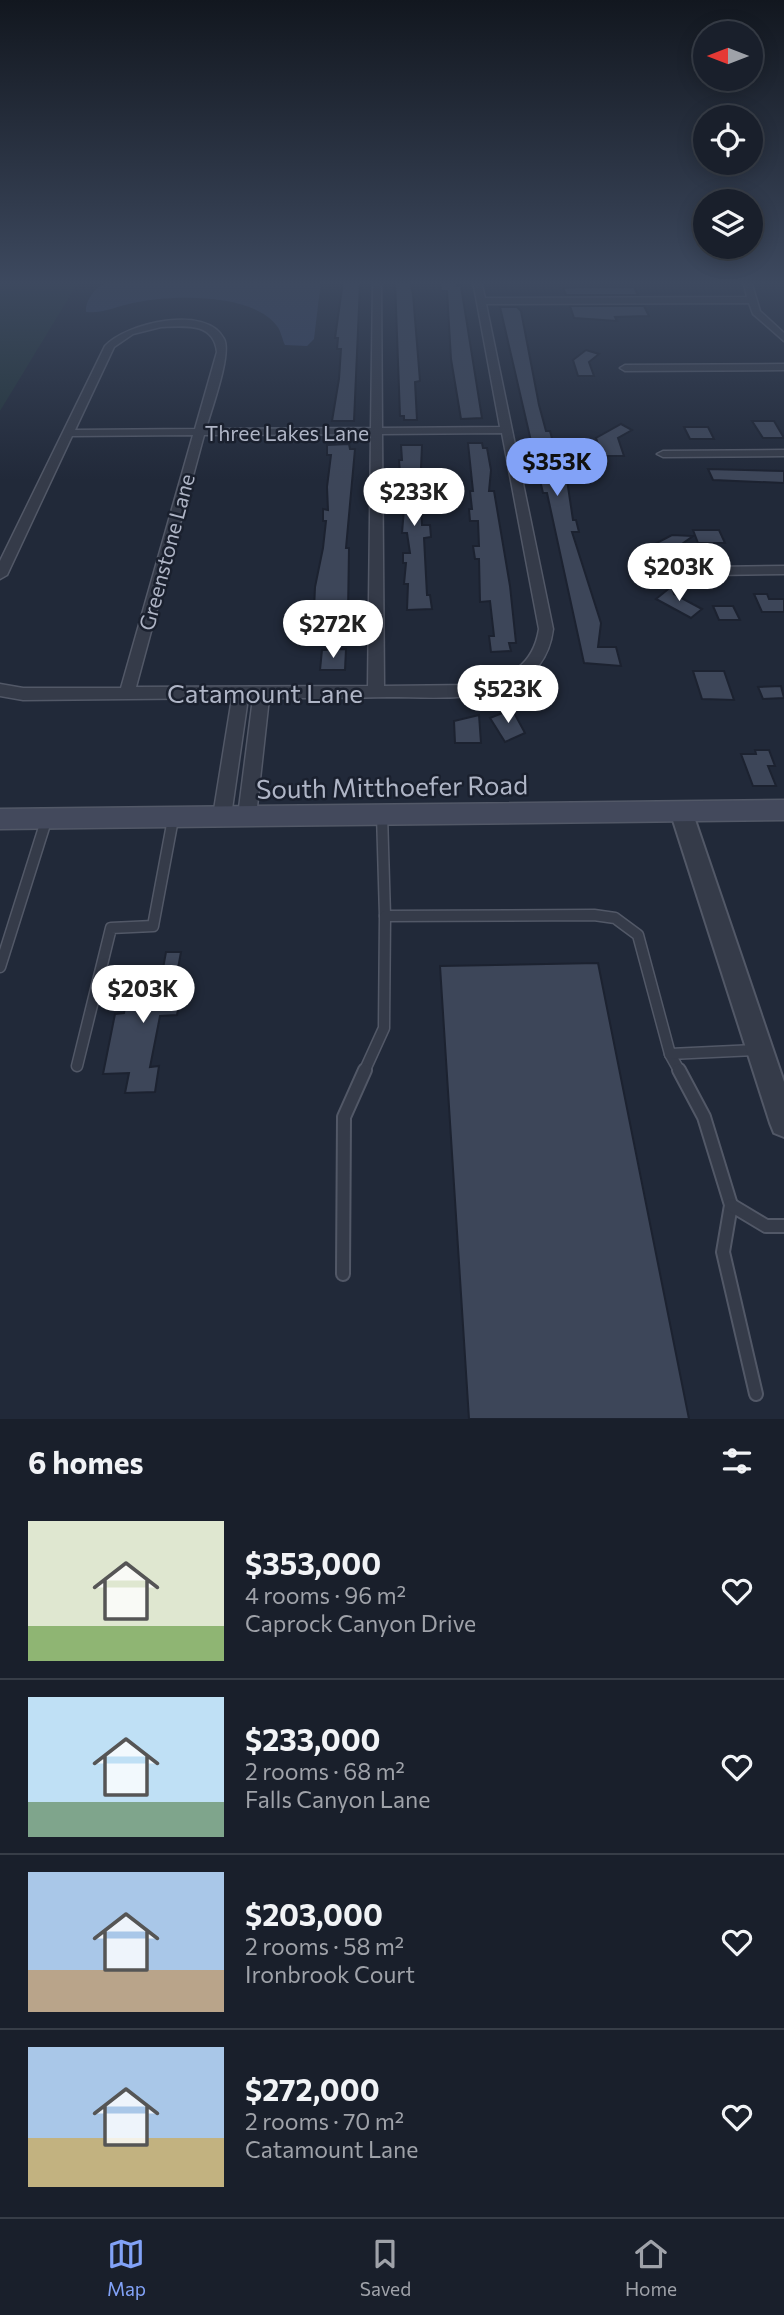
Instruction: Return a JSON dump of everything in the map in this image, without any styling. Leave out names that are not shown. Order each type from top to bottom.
[{"type":"main road","name":"South Mitthoefer Road","points":[[0,818],[784,810]]},
{"type":"street","name":"Greenstone Lane","points":[[68,433],[109,347]]},
{"type":"street","name":"Greenstone Lane","points":[[127,693],[220,347]]},
{"type":"street","points":[[376,691],[377,347]]},
{"type":"street","points":[[490,347],[507,430]]},
{"type":"street","points":[[625,368],[784,367]]},
{"type":"street","name":"Three Lakes Lane","points":[[68,433],[507,430]]},
{"type":"street","name":"Catamount Lane","points":[[0,690],[23,694],[472,691],[509,682],[526,672],[546,645],[546,629],[507,430]]},
{"type":"street","points":[[0,575],[68,433]]},
{"type":"street","points":[[663,454],[784,453]]},
{"type":"street","points":[[713,570],[784,570]]},
{"type":"street","points":[[222,816],[241,692]]},
{"type":"street","points":[[247,816],[262,692]]},
{"type":"street","points":[[681,811],[784,1123]]},
{"type":"lane","points":[[343,1274],[344,1118],[384,1028],[382,814]]},
{"type":"lane","points":[[77,1066],[111,928],[153,926],[174,817]]},
{"type":"lane","points":[[0,967],[46,818]]},
{"type":"lane","points":[[385,916],[594,915],[615,918],[638,934],[670,1054],[704,1117],[731,1205],[723,1252],[756,1394]]},
{"type":"lane","points":[[670,1054],[761,1050]]},
{"type":"lane","points":[[731,1205],[766,1226],[784,1226]]},
{"type":"shaded area","points":[[0,347],[39,347],[0,411]]},
{"type":"building","points":[[357,347],[354,421],[332,421],[339,379],[341,349],[337,349]]},
{"type":"building","points":[[397,347],[417,347],[420,381],[415,382],[417,420],[404,420],[404,416],[400,416]]},
{"type":"building","points":[[450,347],[471,347],[482,418],[461,419]]},
{"type":"building","points":[[509,347],[528,347],[546,431],[550,431],[554,446],[559,446],[563,480],[567,480],[573,520],[576,520],[579,532],[572,532],[601,623],[598,647],[616,647],[621,666],[584,663],[547,493],[543,493]]},
{"type":"building","points":[[586,350],[599,354],[589,362],[594,376],[578,376],[573,360]]},
{"type":"building","points":[[752,421],[774,421],[784,438],[763,438]]},
{"type":"building","points":[[621,424],[632,430],[618,438],[624,456],[602,456],[596,438]]},
{"type":"building","points":[[684,427],[708,427],[714,439],[690,439]]},
{"type":"building","points":[[468,443],[482,443],[483,448],[487,448],[491,470],[489,491],[494,491],[510,586],[516,643],[509,643],[511,651],[491,652],[489,636],[494,636],[490,601],[480,602],[479,559],[475,559],[473,546],[479,546],[478,521],[470,521],[470,491],[473,491]]},
{"type":"building","points":[[349,444],[350,449],[355,449],[346,548],[349,548],[348,614],[336,614],[336,610],[314,610],[315,587],[326,521],[323,521],[323,509],[328,510],[327,487],[331,455],[327,455],[327,445]]},
{"type":"building","points":[[401,445],[422,445],[420,491],[425,491],[426,503],[421,503],[422,525],[430,525],[431,537],[424,538],[427,595],[430,595],[432,609],[407,610],[408,584],[404,584],[406,563],[403,563],[403,553],[410,553],[407,533],[402,533],[405,497],[402,498],[399,460],[402,460]]},
{"type":"building","points":[[708,469],[784,471],[784,483],[713,480]]},
{"type":"building","points":[[693,530],[719,530],[725,543],[698,543]]},
{"type":"building","points":[[672,535],[693,536],[664,557],[669,581],[655,581],[647,548]]},
{"type":"building","points":[[672,586],[674,594],[702,609],[691,618],[656,599]]},
{"type":"building","points":[[754,594],[767,594],[769,599],[784,599],[784,612],[762,612]]},
{"type":"building","points":[[713,606],[733,606],[740,620],[719,620]]},
{"type":"building","points":[[346,649],[345,670],[320,670],[322,650]]},
{"type":"building","points":[[693,671],[724,671],[734,700],[702,699]]},
{"type":"building","points":[[781,686],[784,698],[763,699],[758,687]]},
{"type":"building","points":[[512,709],[525,733],[505,742],[490,718]]},
{"type":"building","points":[[479,715],[481,743],[455,743],[454,721]]},
{"type":"building","points":[[755,750],[769,750],[775,766],[768,766],[776,786],[753,786],[741,754],[756,754]]},
{"type":"building","points":[[166,952],[181,952],[176,979],[184,978],[177,1015],[160,1016],[150,1067],[159,1066],[155,1092],[125,1093],[129,1073],[103,1074],[115,1014],[124,1013],[132,974],[162,974]]},
{"type":"building","points":[[598,963],[689,1419],[469,1419],[440,966]]}]
